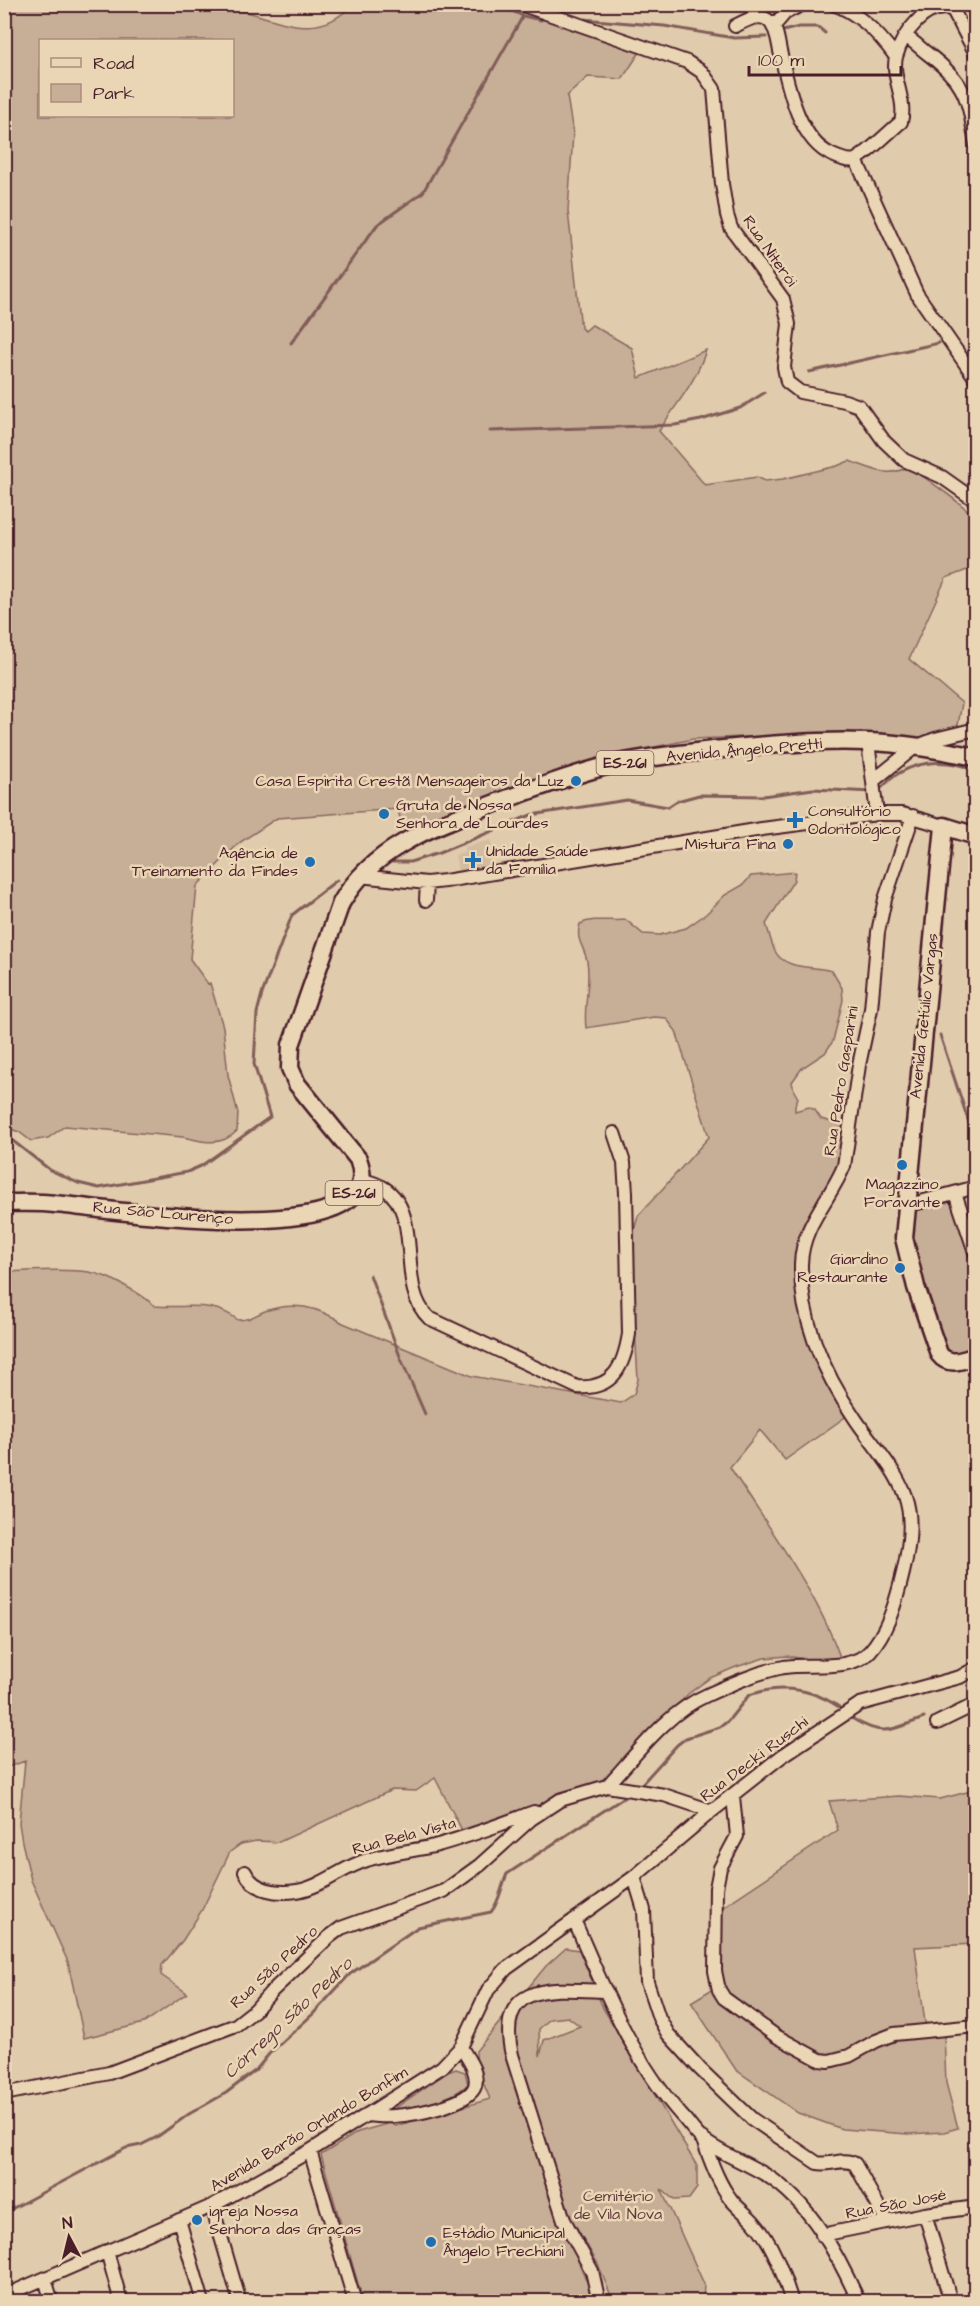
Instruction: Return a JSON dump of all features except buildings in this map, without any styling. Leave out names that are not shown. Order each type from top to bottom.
[{"type":"main road","name":"Avenida Ângelo Pretti","points":[[359,876],[385,854],[437,825],[556,781],[616,764],[674,754],[806,743],[868,742],[975,756]]},
{"type":"main road","points":[[944,826],[975,836]]},
{"type":"main road","name":"Avenida Getúlio Vargas","points":[[944,826],[904,1238],[905,1251],[939,1354],[943,1359],[951,1362],[975,1356]]},
{"type":"main road","name":"ES-261","points":[[359,876],[341,903],[291,1045],[289,1058],[290,1068],[297,1084],[357,1159],[362,1169],[362,1179]]},
{"type":"main road","name":"Rua São Lourenço","points":[[4,1203],[52,1203],[221,1220],[304,1217],[333,1208],[348,1200],[357,1190],[362,1179]]},
{"type":"street","name":"Rua Niterói","points":[[520,4],[687,62],[702,72],[714,88],[722,184],[730,228],[783,299],[789,324],[784,367],[787,382],[800,392],[859,406],[895,453],[910,464],[942,477],[975,501]]},
{"type":"street","points":[[773,27],[785,13],[803,4]]},
{"type":"street","points":[[833,4],[845,8],[880,34],[896,57]]},
{"type":"street","points":[[735,26],[746,20],[760,17],[767,19],[773,27],[789,88],[803,124],[823,151],[845,160],[856,160],[901,122],[903,108],[896,57],[918,16],[937,6],[953,10],[975,54]]},
{"type":"street","points":[[906,37],[949,70],[958,81],[966,96],[975,145]]},
{"type":"street","points":[[856,160],[916,294],[975,379]]},
{"type":"street","points":[[874,788],[915,747],[935,739],[975,729]]},
{"type":"street","points":[[868,742],[877,813]]},
{"type":"street","points":[[359,876],[427,883],[762,829],[877,813],[913,816],[944,826]]},
{"type":"street","name":"Rua Pedro Gasparini","points":[[607,1786],[658,1731],[687,1705],[757,1675],[784,1667],[849,1663],[867,1654],[881,1637],[887,1625],[899,1589],[909,1544],[908,1508],[905,1496],[892,1470],[855,1419],[833,1382],[818,1349],[808,1318],[801,1263],[809,1227],[838,1182],[844,1166],[859,1065],[871,1009],[885,899],[913,816]]},
{"type":"street","points":[[426,900],[427,883]]},
{"type":"street","points":[[362,1179],[383,1187],[394,1196],[401,1209],[416,1295],[424,1314],[577,1388],[592,1387],[610,1379],[619,1370],[627,1348],[629,1334],[624,1162],[614,1133]]},
{"type":"street","points":[[906,1206],[975,1186]]},
{"type":"street","points":[[955,1193],[975,1255]]},
{"type":"street","name":"Rua Decki Ruschi","points":[[574,1920],[634,1877],[782,1756],[860,1704],[960,1677],[975,1668]]},
{"type":"street","points":[[937,1723],[975,1704]]},
{"type":"street","points":[[607,1786],[684,1800],[712,1811]]},
{"type":"street","name":"Rua São Pedro","points":[[4,2094],[109,2073],[236,2025],[255,2010],[272,1991],[341,1928],[444,1891],[480,1864],[544,1809],[561,1800],[607,1786]]},
{"type":"street","points":[[733,1796],[736,1841],[720,1868],[716,1888],[715,1971],[719,1990],[724,1998],[776,2036],[820,2060],[829,2061],[849,2056],[894,2034],[975,2026]]},
{"type":"street","name":"Rua Bela Vista","points":[[245,1872],[249,1879],[266,1890],[298,1891],[314,1886],[365,1860],[453,1841],[544,1809]]},
{"type":"street","points":[[634,1877],[644,1910],[647,1982],[659,2018],[668,2034],[700,2069],[752,2119],[818,2163],[829,2164],[848,2160],[855,2164],[887,2222]]},
{"type":"street","points":[[574,1920],[631,2044],[652,2079],[702,2138],[720,2182],[730,2198],[753,2221],[767,2240],[782,2271],[792,2301]]},
{"type":"street","name":"Avenida Barão Orlando Bonfim","points":[[4,2296],[212,2206],[310,2151],[442,2067],[461,2047],[488,1990],[497,1978],[519,1959],[574,1920]]},
{"type":"street","points":[[599,2301],[592,2271],[564,2220],[512,2055],[509,2028],[514,2011],[526,1996],[552,1990],[606,1991]]},
{"type":"street","points":[[366,2115],[393,2116],[415,2113],[459,2100],[470,2094],[474,2087],[474,2070],[461,2047]]},
{"type":"street","points":[[702,2138],[766,2175],[792,2193],[846,2273],[859,2301]]},
{"type":"street","points":[[310,2151],[355,2301]]},
{"type":"street","points":[[212,2206],[240,2301]]},
{"type":"street","name":"Rua São José","points":[[822,2235],[925,2214],[975,2207]]},
{"type":"street","points":[[925,2214],[951,2301]]},
{"type":"street","points":[[179,2220],[203,2301]]},
{"type":"street","points":[[107,2251],[121,2301]]},
{"type":"street","points":[[45,2280],[52,2301]]},
{"type":"shaded area","name":"Unidade Saúde da Família","points":[[491,840],[492,847],[488,848],[491,866],[458,871],[455,855],[464,853],[464,847]]},
{"type":"green space","points":[[198,4],[230,8],[281,22],[310,26],[338,17],[352,5],[516,5],[640,52],[622,79],[588,77],[567,96],[573,133],[568,211],[581,328],[585,331],[592,325],[632,348],[639,378],[706,350],[691,383],[659,431],[705,485],[757,477],[765,481],[783,479],[849,461],[886,472],[901,470],[909,466],[972,515],[977,530],[975,567],[946,578],[909,659],[962,703],[957,731],[922,739],[820,734],[693,739],[650,748],[545,777],[402,828],[398,809],[277,818],[239,843],[197,886],[190,959],[208,984],[210,983],[223,1027],[228,1075],[238,1113],[237,1131],[225,1139],[212,1142],[183,1137],[65,1126],[48,1138],[31,1141],[19,1132],[5,1127],[4,5]]},
{"type":"green space","points":[[795,872],[794,880],[766,924],[775,951],[779,957],[793,964],[832,971],[842,988],[843,1000],[833,1041],[825,1053],[802,1068],[792,1082],[798,1098],[795,1111],[809,1107],[815,1110],[821,1119],[847,1126],[843,1158],[810,1217],[800,1288],[848,1415],[785,1460],[760,1430],[730,1467],[807,1587],[842,1663],[833,1664],[787,1656],[764,1658],[710,1678],[688,1694],[604,1787],[536,1807],[464,1834],[435,1778],[416,1791],[392,1790],[279,1842],[256,1841],[241,1844],[230,1852],[202,1910],[183,1940],[162,1965],[161,1975],[187,1993],[144,2023],[84,2038],[68,1962],[31,1880],[22,1842],[19,1823],[25,1761],[5,1768],[5,1272],[58,1270],[89,1272],[124,1285],[155,1306],[208,1307],[228,1313],[238,1320],[286,1306],[306,1307],[472,1376],[621,1403],[634,1394],[638,1380],[630,1245],[638,1216],[709,1137],[676,1031],[666,1018],[654,1017],[586,1028],[588,969],[586,956],[579,939],[580,924],[597,920],[626,920],[643,934],[660,935],[686,928],[706,914],[725,895],[743,885],[751,876]]},
{"type":"green space","points":[[949,1202],[953,1204],[975,1273],[975,1349],[951,1357],[908,1243],[912,1212]]},
{"type":"green space","points":[[975,1790],[975,1944],[915,1947],[925,2023],[939,2026],[944,2034],[946,2083],[958,2128],[944,2132],[908,2134],[842,2129],[798,2113],[736,2070],[691,2002],[724,1982],[713,1971],[714,1913],[838,1830],[829,1801],[899,1796],[940,1799]]},
{"type":"green space","name":"Cemitério de Vila Nova","points":[[566,1948],[579,1950],[603,2008],[697,2166],[697,2188],[689,2199],[674,2200],[661,2189],[704,2284],[703,2301],[610,2301],[611,2296],[598,2264],[574,2223],[567,2234],[595,2301],[363,2301],[321,2155],[358,2132],[390,2123],[396,2126],[490,2099],[477,2068],[476,2051],[546,1966]],"holes":[[[568,2017],[580,2026],[544,2040],[540,2056],[539,2029],[550,2019]]]},
{"type":"green space","points":[[456,2069],[465,2072],[468,2084],[461,2090],[433,2102],[391,2111],[448,2072]]},
{"type":"waterway","points":[[496,4],[523,16],[541,20]]},
{"type":"waterway","points":[[291,343],[377,225],[423,192],[523,16]]},
{"type":"waterway","points":[[583,19],[664,26],[734,38],[766,37]]},
{"type":"waterway","points":[[783,31],[799,27],[818,27],[825,33]]},
{"type":"waterway","points":[[809,372],[939,343]]},
{"type":"waterway","points":[[490,431],[675,425],[740,408],[764,393]]},
{"type":"waterway","points":[[879,790],[903,771],[923,764],[954,764],[976,770]]},
{"type":"waterway","points":[[393,862],[410,862],[439,853],[531,815],[627,800],[668,807],[677,801],[699,795],[763,796],[813,789],[872,792]]},
{"type":"waterway","points":[[4,1134],[50,1170],[78,1183],[99,1188],[187,1172],[201,1166],[270,1117],[254,1064],[257,1013],[262,994],[292,915],[337,880]]},
{"type":"waterway","points":[[940,1035],[976,1144]]},
{"type":"waterway","points":[[370,1275],[401,1359],[425,1414]]},
{"type":"waterway","name":"Córrego São Pedro","points":[[639,1787],[677,1745],[686,1738],[720,1727],[728,1721],[749,1695],[773,1690],[796,1690],[818,1696],[839,1707]]},
{"type":"waterway","name":"Córrego São Pedro","points":[[853,1719],[873,1728],[888,1730],[924,1718]]},
{"type":"waterway","name":"Córrego São Pedro","points":[[4,2213],[126,2148],[141,2145],[157,2137],[189,2114],[226,2093],[256,2070],[269,2054],[313,2014],[350,1974],[418,1927],[491,1912],[507,1874],[631,1793]]},
{"type":"place","name":"Casa Espirita Crestã Mensageiros da Luz","points":[[576,781]]},
{"type":"place","name":"Gruta de Nossa Senhora de Lourdes","points":[[384,814]]},
{"type":"place","name":"Consultório Odontológico","points":[[795,820]]},
{"type":"place","name":"Mistura Fina","points":[[788,844]]},
{"type":"place","name":"Unidade Saúde da Família","points":[[473,860]]},
{"type":"place","name":"Agência de Treinamento da Findes","points":[[310,862]]},
{"type":"place","name":"Magazzino Foravante","points":[[902,1165]]},
{"type":"place","name":"Giardino Restaurante","points":[[900,1268]]},
{"type":"place","name":"igreja Nossa Senhora das Graças","points":[[197,2220]]},
{"type":"place","name":"Estádio Municipal Ângelo Frechiani","points":[[431,2242]]}]
